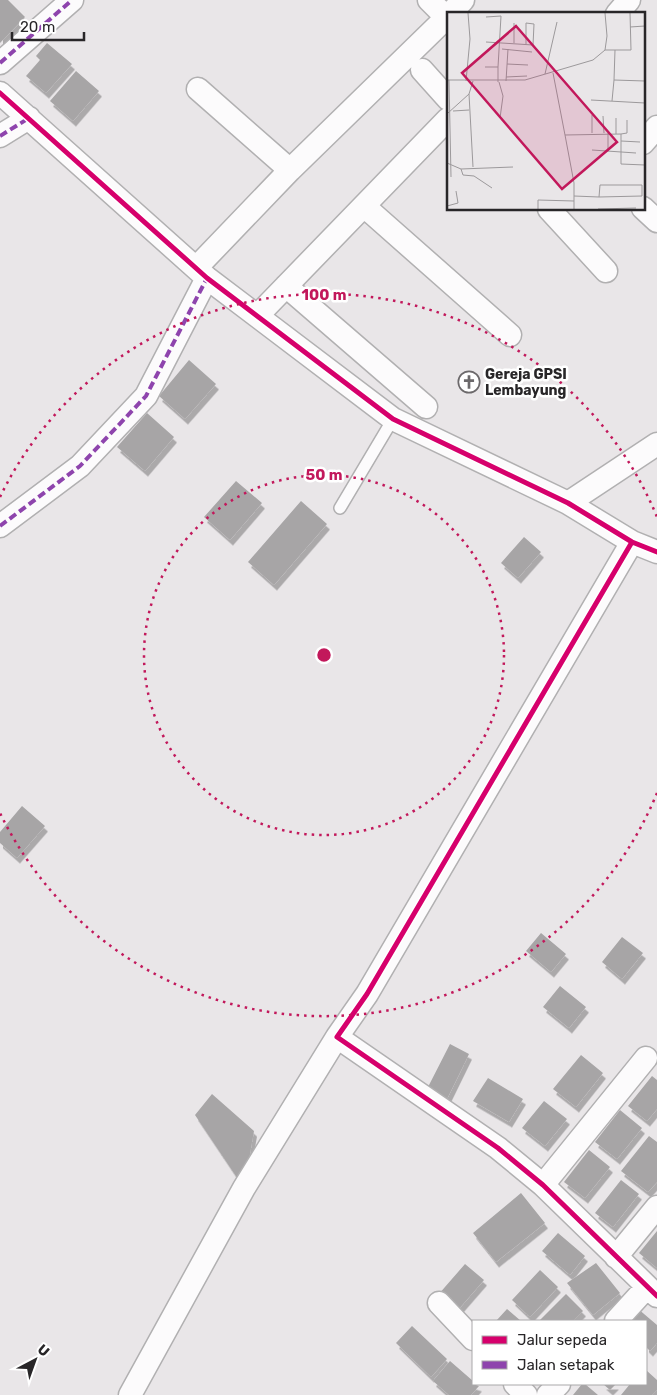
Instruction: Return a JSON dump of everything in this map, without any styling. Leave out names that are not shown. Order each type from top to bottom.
[{"type":"street","points":[[0,63],[72,0]]},
{"type":"street","points":[[429,0],[447,16]]},
{"type":"street","points":[[452,12],[462,0]]},
{"type":"street","points":[[619,12],[629,0]]},
{"type":"street","points":[[0,526],[80,466],[146,396],[201,274],[290,170],[447,18]]},
{"type":"street","points":[[422,70],[447,98]]},
{"type":"street","points":[[198,89],[290,170]]},
{"type":"street","points":[[0,93],[201,274],[393,419],[568,503],[632,542],[657,552]]},
{"type":"street","points":[[0,136],[30,118]]},
{"type":"street","points":[[257,316],[447,120]]},
{"type":"street","points":[[644,142],[657,127]]},
{"type":"street","points":[[364,206],[510,335]]},
{"type":"street","points":[[644,209],[657,221]]},
{"type":"street","points":[[550,210],[606,271]]},
{"type":"street","points":[[286,286],[426,407]]},
{"type":"street","points":[[568,503],[657,444]]},
{"type":"street","points":[[130,1395],[244,1188],[337,1037],[367,994],[632,542]]},
{"type":"street","points":[[337,1037],[498,1148],[542,1185],[652,1292],[617,1320]]},
{"type":"street","points":[[542,1185],[646,1058]]},
{"type":"street","points":[[616,1257],[657,1207]]},
{"type":"street","points":[[439,1303],[472,1338]]},
{"type":"street","points":[[516,1385],[526,1395]]},
{"type":"street","points":[[548,1395],[558,1385]]},
{"type":"lane","points":[[340,508],[393,419]]},
{"type":"building","points":[[0,0],[8,0],[25,17],[0,43]]},
{"type":"building","points":[[47,43],[72,64],[46,93],[26,76],[40,60],[36,56]]},
{"type":"building","points":[[76,71],[99,91],[73,121],[50,101]]},
{"type":"building","points":[[189,360],[216,384],[185,419],[159,396]]},
{"type":"building","points":[[147,413],[174,437],[145,471],[117,447]]},
{"type":"building","points":[[236,481],[262,503],[230,540],[204,517]]},
{"type":"building","points":[[301,501],[327,524],[274,585],[248,562]]},
{"type":"building","points":[[524,537],[541,552],[518,578],[501,563]]},
{"type":"building","points":[[22,806],[45,826],[17,858],[0,843],[0,832]]},
{"type":"building","points":[[541,933],[566,954],[551,972],[526,951]]},
{"type":"building","points":[[622,937],[643,953],[622,979],[602,962]]},
{"type":"building","points":[[560,986],[586,1007],[569,1028],[543,1007]]},
{"type":"building","points":[[450,1044],[469,1054],[447,1099],[427,1089]]},
{"type":"building","points":[[581,1055],[603,1073],[576,1107],[553,1089]]},
{"type":"building","points":[[652,1076],[657,1080],[657,1109],[647,1121],[628,1106]]},
{"type":"building","points":[[488,1078],[523,1099],[509,1122],[473,1101]]},
{"type":"building","points":[[212,1094],[254,1131],[244,1188],[195,1115]]},
{"type":"building","points":[[544,1101],[567,1119],[545,1146],[522,1128]]},
{"type":"building","points":[[620,1110],[642,1128],[617,1159],[595,1142]]},
{"type":"building","points":[[649,1136],[657,1142],[657,1182],[648,1192],[621,1171]]},
{"type":"building","points":[[589,1150],[610,1167],[585,1198],[564,1182]]},
{"type":"building","points":[[621,1180],[639,1194],[613,1227],[595,1213]]},
{"type":"building","points":[[521,1193],[545,1223],[496,1262],[473,1233]]},
{"type":"building","points":[[657,1231],[657,1268],[639,1253]]},
{"type":"building","points":[[558,1233],[585,1256],[570,1275],[542,1251]]},
{"type":"building","points":[[596,1263],[620,1293],[593,1315],[567,1283]]},
{"type":"building","points":[[465,1264],[484,1280],[457,1311],[438,1295]]},
{"type":"building","points":[[540,1270],[558,1287],[530,1317],[512,1300]]},
{"type":"building","points":[[566,1294],[583,1311],[574,1320],[540,1320]]},
{"type":"building","points":[[637,1308],[657,1325],[657,1343],[650,1351],[647,1348],[647,1320],[626,1320]]},
{"type":"building","points":[[507,1309],[520,1320],[497,1320]]},
{"type":"building","points":[[412,1326],[447,1359],[431,1377],[396,1343]]},
{"type":"building","points":[[450,1361],[472,1380],[472,1385],[479,1386],[471,1395],[449,1395],[433,1381]]},
{"type":"building","points":[[647,1371],[657,1380],[657,1390],[652,1395],[621,1395],[629,1385],[647,1385]]},
{"type":"building","points":[[581,1385],[586,1385],[598,1395],[573,1395]]},
{"type":"building","points":[[604,1385],[615,1385],[610,1390]]},
{"type":"marked path","points":[[0,63],[72,0]]},
{"type":"marked path","points":[[0,136],[29,118]]},
{"type":"marked path","points":[[0,526],[80,466],[146,396],[207,278]]},
{"type":"cycle path","points":[[0,93],[207,278],[393,419],[568,503],[632,542],[657,552]]},
{"type":"cycle path","points":[[632,542],[367,994],[337,1037],[498,1148],[543,1185],[657,1296]]},
{"type":"place","name":"Gereja GPSI Lembayung","points":[[469,382]]}]
